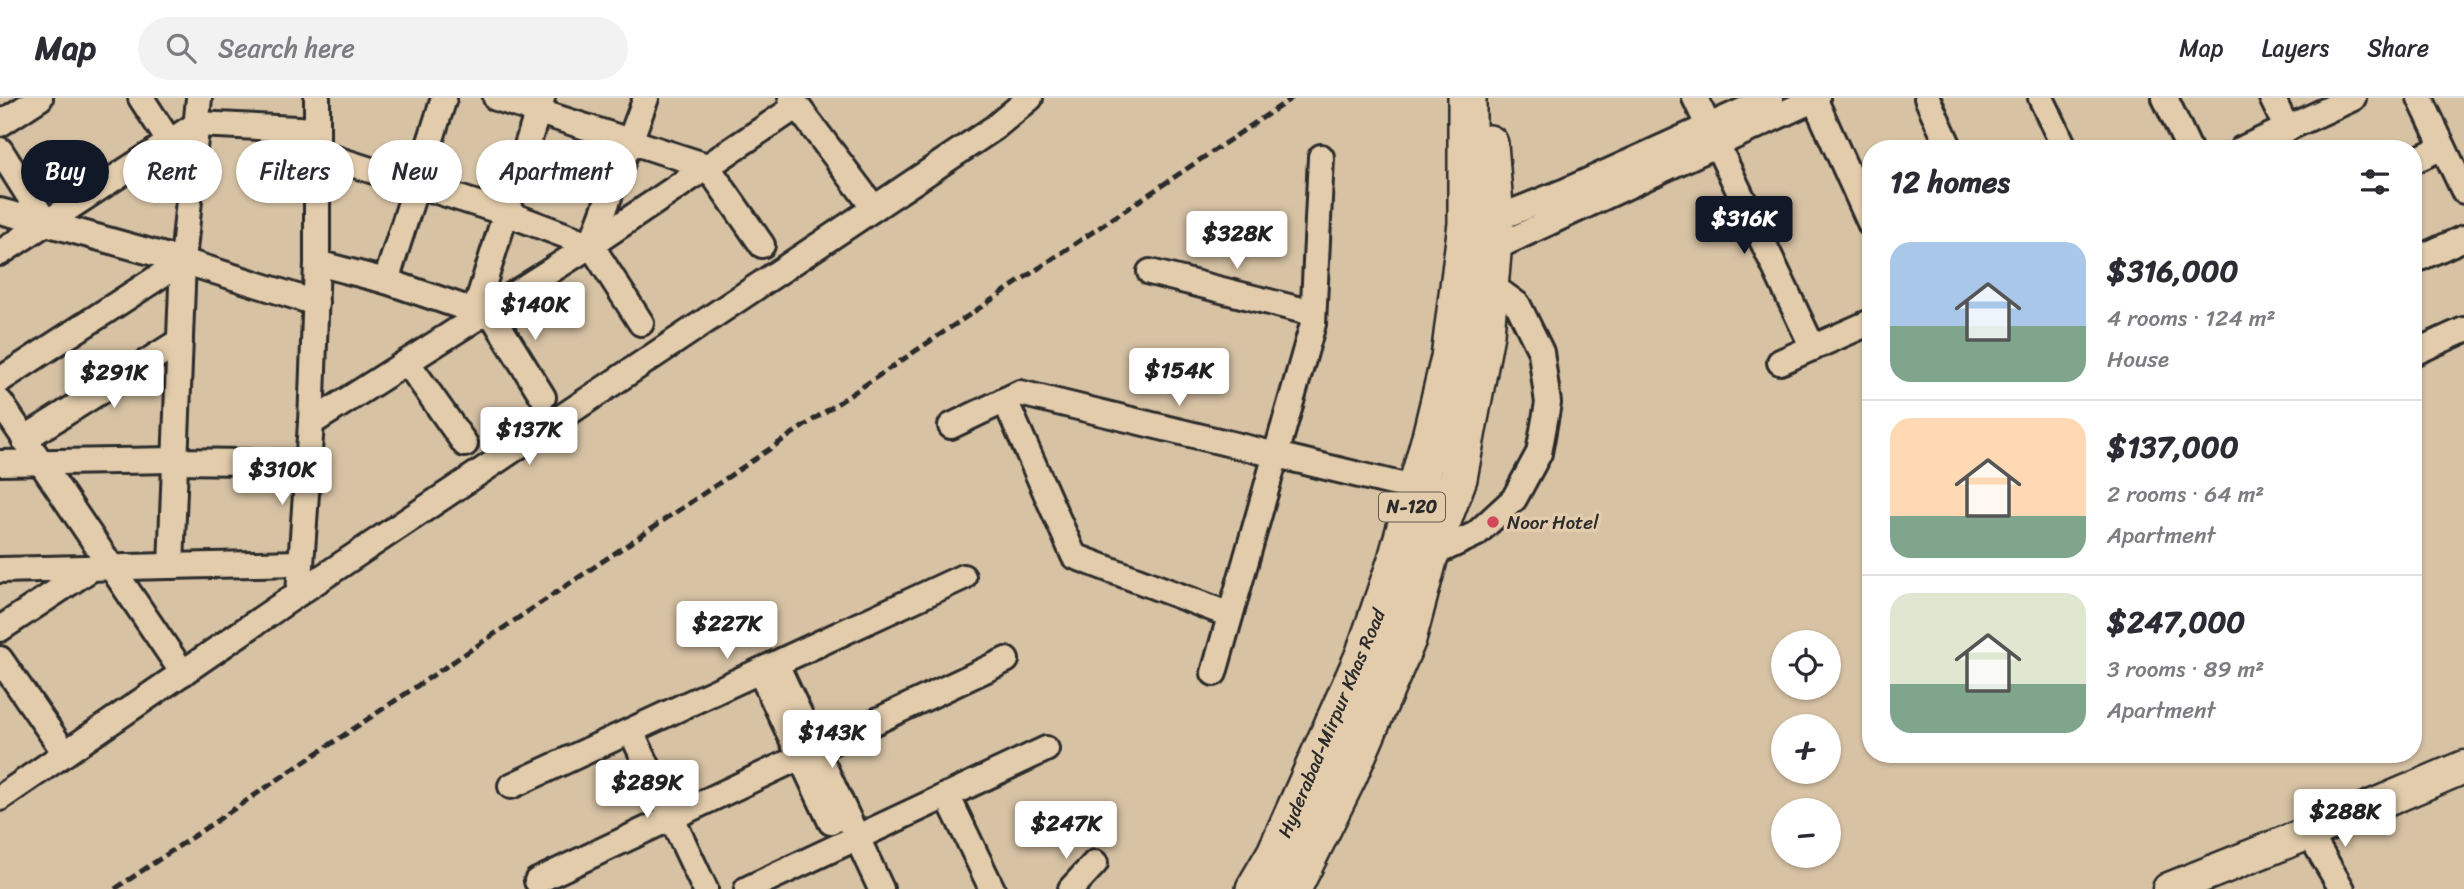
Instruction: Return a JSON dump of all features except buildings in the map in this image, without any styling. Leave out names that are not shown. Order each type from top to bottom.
[{"type":"highway","name":"Hyderabad-Mirpur Khas Road","points":[[1255,889],[1276,853],[1364,656],[1396,563],[1417,489],[1450,358],[1460,282],[1467,223],[1467,98]]},
{"type":"highway","name":"Hyderabad-Mirpur Khas Road","points":[[1292,889],[1348,776],[1408,639],[1429,556],[1458,478],[1485,334],[1492,250],[1486,98]]},
{"type":"main road","points":[[2169,889],[2464,767]]},
{"type":"street","points":[[0,124],[40,98]]},
{"type":"street","points":[[141,98],[168,140]]},
{"type":"street","points":[[171,566],[183,261],[199,98]]},
{"type":"street","points":[[317,98],[317,140]]},
{"type":"street","points":[[431,140],[444,98]]},
{"type":"street","points":[[496,98],[539,104],[623,140]]},
{"type":"street","points":[[631,140],[646,98]]},
{"type":"street","points":[[0,798],[299,593],[994,128],[1030,98]]},
{"type":"street","points":[[1695,98],[1813,348]]},
{"type":"street","points":[[1712,136],[1771,98]]},
{"type":"street","points":[[1927,98],[1946,140]]},
{"type":"street","points":[[2041,98],[2061,140]]},
{"type":"street","points":[[2165,98],[2185,140]]},
{"type":"street","points":[[2272,98],[2287,129]]},
{"type":"street","points":[[2262,140],[2353,98]]},
{"type":"street","points":[[2420,98],[2464,191]]},
{"type":"street","points":[[1429,556],[1476,534],[1514,499],[1539,453],[1548,403],[1541,352],[1492,250],[1566,191],[1815,99],[1862,205]]},
{"type":"street","points":[[312,423],[591,244],[707,166],[794,102],[874,208]]},
{"type":"street","points":[[482,312],[506,214],[539,104]]},
{"type":"street","points":[[171,140],[197,124],[310,140]]},
{"type":"street","points":[[637,145],[707,166],[762,245]]},
{"type":"street","points":[[2422,157],[2443,147]]},
{"type":"street","points":[[0,150],[46,223]]},
{"type":"street","points":[[1214,673],[1313,324],[1321,157]]},
{"type":"street","points":[[0,253],[123,172]]},
{"type":"street","points":[[462,199],[591,244],[642,323]]},
{"type":"street","points":[[299,593],[312,423],[317,203]]},
{"type":"street","points":[[386,281],[412,203]]},
{"type":"street","points":[[591,244],[607,203]]},
{"type":"street","points":[[0,211],[183,261],[316,303]]},
{"type":"street","points":[[2422,257],[2464,238]]},
{"type":"street","points":[[0,380],[183,261]]},
{"type":"street","points":[[317,263],[386,281],[482,312],[543,397]]},
{"type":"street","points":[[1150,272],[1313,313]]},
{"type":"street","points":[[1780,362],[1862,326]]},
{"type":"street","points":[[2422,349],[2464,330]]},
{"type":"street","points":[[24,439],[180,341]]},
{"type":"street","points":[[407,362],[465,444]]},
{"type":"street","points":[[951,426],[1020,393],[1417,489]]},
{"type":"street","points":[[1005,400],[1074,556],[1230,615]]},
{"type":"street","points":[[0,402],[102,567],[183,673]]},
{"type":"street","points":[[0,463],[309,463]]},
{"type":"street","points":[[0,570],[301,563]]},
{"type":"street","points":[[0,629],[102,567]]},
{"type":"street","points":[[511,786],[963,577]]},
{"type":"street","points":[[0,659],[65,753]]},
{"type":"street","points":[[537,881],[1006,660]]},
{"type":"street","points":[[768,667],[849,841],[881,889]]},
{"type":"street","points":[[631,731],[705,889]]},
{"type":"street","points":[[749,889],[1046,749]]},
{"type":"street","points":[[947,795],[992,889]]},
{"type":"street","points":[[2309,833],[2342,889]]},
{"type":"street","points":[[849,841],[862,889]]},
{"type":"street","points":[[1071,889],[1095,863]]},
{"type":"railway","points":[[115,889],[1292,98]]},
{"type":"place","name":"Noor Hotel","points":[[1493,522]]}]
